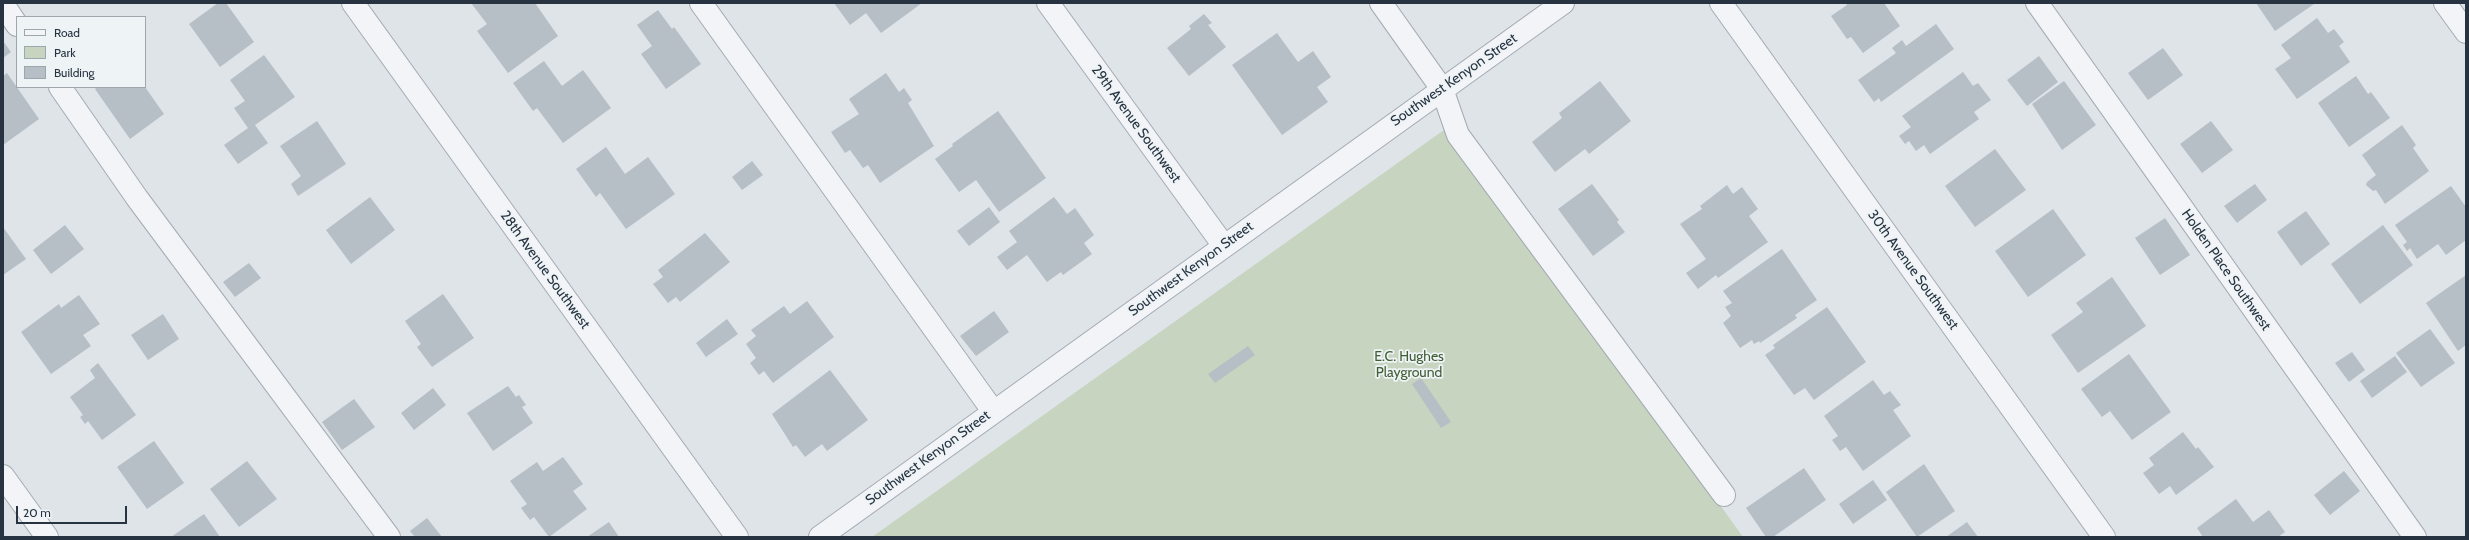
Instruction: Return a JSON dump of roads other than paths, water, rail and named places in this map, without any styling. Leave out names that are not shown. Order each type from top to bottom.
[{"type":"street","name":"28th Avenue Southwest","points":[[352,3],[737,537]]},
{"type":"street","points":[[701,3],[993,411]]},
{"type":"street","name":"29th Avenue Southwest","points":[[1048,3],[1224,246]]},
{"type":"street","points":[[1381,3],[1442,89],[1458,135],[1724,494]]},
{"type":"street","name":"Southwest Kenyon Street","points":[[820,537],[993,411],[1563,3]]},
{"type":"street","name":"30th Avenue Southwest","points":[[1722,3],[2104,537]]},
{"type":"street","name":"Holden Place Southwest","points":[[2037,3],[2415,537]]},
{"type":"street","points":[[2445,3],[2466,32]]},
{"type":"street","points":[[3,4],[16,23]]},
{"type":"street","points":[[61,88],[137,198],[389,537]]},
{"type":"street","points":[[3,476],[47,537]]},
{"type":"park label","name":"E.C. Hughes Playground","points":[[1409,366]]}]
